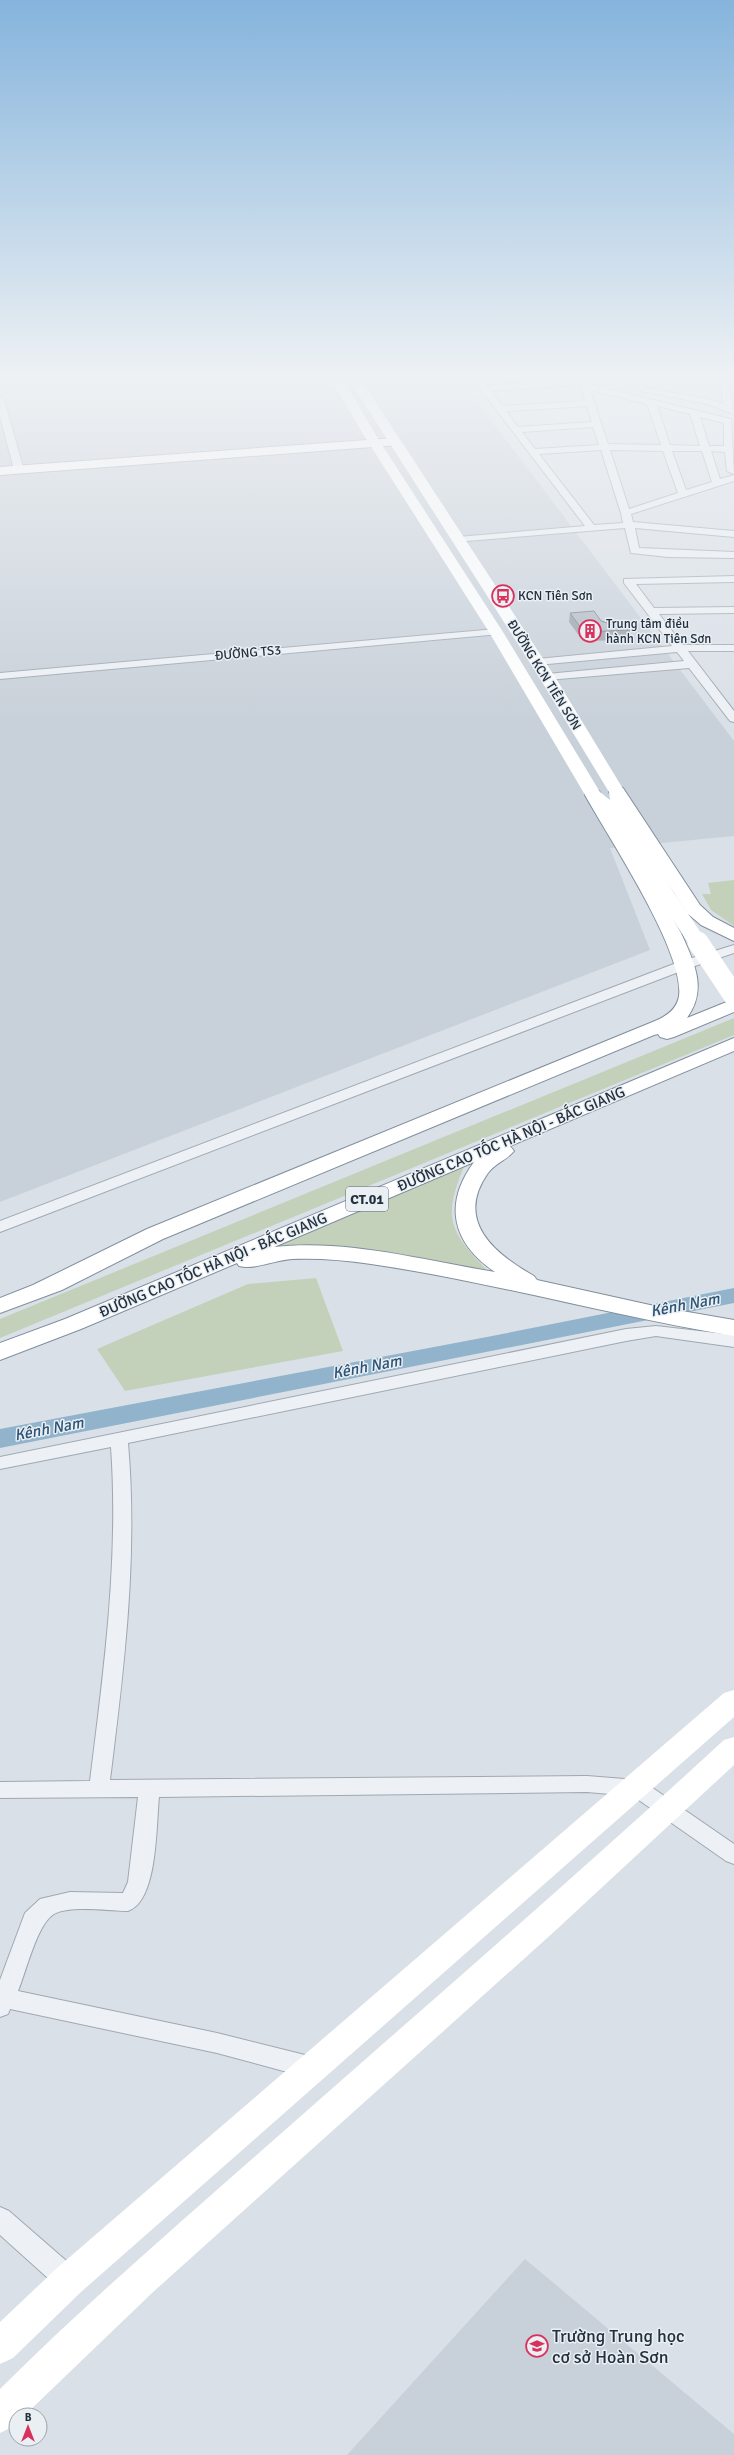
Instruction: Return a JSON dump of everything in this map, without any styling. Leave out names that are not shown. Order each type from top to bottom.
[{"type":"main road","name":"ĐƯỜNG KCN TIÊN SƠN","points":[[41,1290],[155,1234],[643,1033],[679,1016],[685,1008],[689,992],[684,965],[672,933],[593,795],[496,632],[407,493]]},
{"type":"main road","name":"ĐƯỜNG KCN TIÊN SƠN","points":[[427,493],[547,677],[616,792],[693,910],[707,921],[734,935]]},
{"type":"main road","points":[[496,632],[516,630]]},
{"type":"main road","points":[[616,792],[620,818]]},
{"type":"main road","points":[[593,795],[620,818],[670,901],[734,996]]},
{"type":"main road","name":"CT.01","points":[[0,1306],[734,1005]]},
{"type":"main road","name":"ĐƯỜNG CAO TỐC HÀ NỘI - BẮC GIANG","points":[[0,1352],[73,1324],[734,1044]]},
{"type":"main road","points":[[534,1286],[484,1252],[473,1238],[465,1218],[465,1201],[471,1183],[482,1166],[505,1150],[698,1068],[734,1050]]},
{"type":"main road","points":[[0,1363],[256,1257],[290,1253],[332,1253],[368,1257],[534,1286],[647,1314],[734,1328]]},
{"type":"main road","points":[[0,2346],[69,2280],[637,1788],[734,1701]]},
{"type":"main road","points":[[4,2402],[137,2285],[367,2077],[482,1978],[669,1809],[734,1748]]},
{"type":"street","points":[[564,493],[592,529]]},
{"type":"street","points":[[619,493],[635,551],[668,554],[734,555]]},
{"type":"street","points":[[626,513],[688,493]]},
{"type":"street","points":[[458,540],[629,525],[734,534]]},
{"type":"street","points":[[734,579],[628,581],[734,719]]},
{"type":"street","points":[[652,611],[734,610]]},
{"type":"street","name":"ĐƯỜNG TS3","points":[[0,676],[496,632]]},
{"type":"street","points":[[537,662],[680,648],[734,648]]},
{"type":"street","points":[[547,677],[692,664]]},
{"type":"street","points":[[0,1227],[684,965],[734,949]]},
{"type":"street","points":[[0,1463],[119,1440],[239,1412],[626,1335],[656,1331],[734,1341]]},
{"type":"street","points":[[99,1789],[123,1579],[122,1472],[119,1440]]},
{"type":"street","points":[[0,1790],[587,1784],[637,1788],[734,1855]]},
{"type":"street","points":[[149,1788],[139,1882],[134,1895],[128,1902],[70,1901],[48,1906],[33,1920],[3,1994],[217,2043],[313,2068]]},
{"type":"street","points":[[0,2219],[69,2280]]},
{"type":"shaded area","points":[[0,493],[546,493],[734,741],[734,836],[610,848],[650,950],[0,1202]]},
{"type":"shaded area","name":"Trường Trung học cơ sở Hoàn Sơn","points":[[525,2259],[734,2434],[734,2455],[347,2455]]},
{"type":"green space","points":[[734,880],[734,926],[711,910],[702,894],[711,894],[708,883]]},
{"type":"green space","points":[[734,1018],[734,1035],[0,1338],[0,1319]]},
{"type":"green space","points":[[465,1164],[453,1198],[452,1212],[454,1224],[458,1235],[466,1246],[490,1273],[261,1250]]},
{"type":"green space","points":[[316,1278],[343,1351],[125,1391],[97,1349],[248,1284]]},
{"type":"water","name":"Kênh Nam","points":[[734,1288],[734,1303],[0,1448],[0,1429],[487,1337]]},
{"type":"building","points":[[594,611],[601,621],[630,630],[584,632],[570,613]]},
{"type":"place","name":"KCN Tiên Sơn","points":[[503,596]]},
{"type":"place","name":"Trung tâm điều hành KCN Tiên Sơn","points":[[590,631]]},
{"type":"place","name":"Trường Trung học cơ sở Hoàn Sơn","points":[[537,2346]]}]
